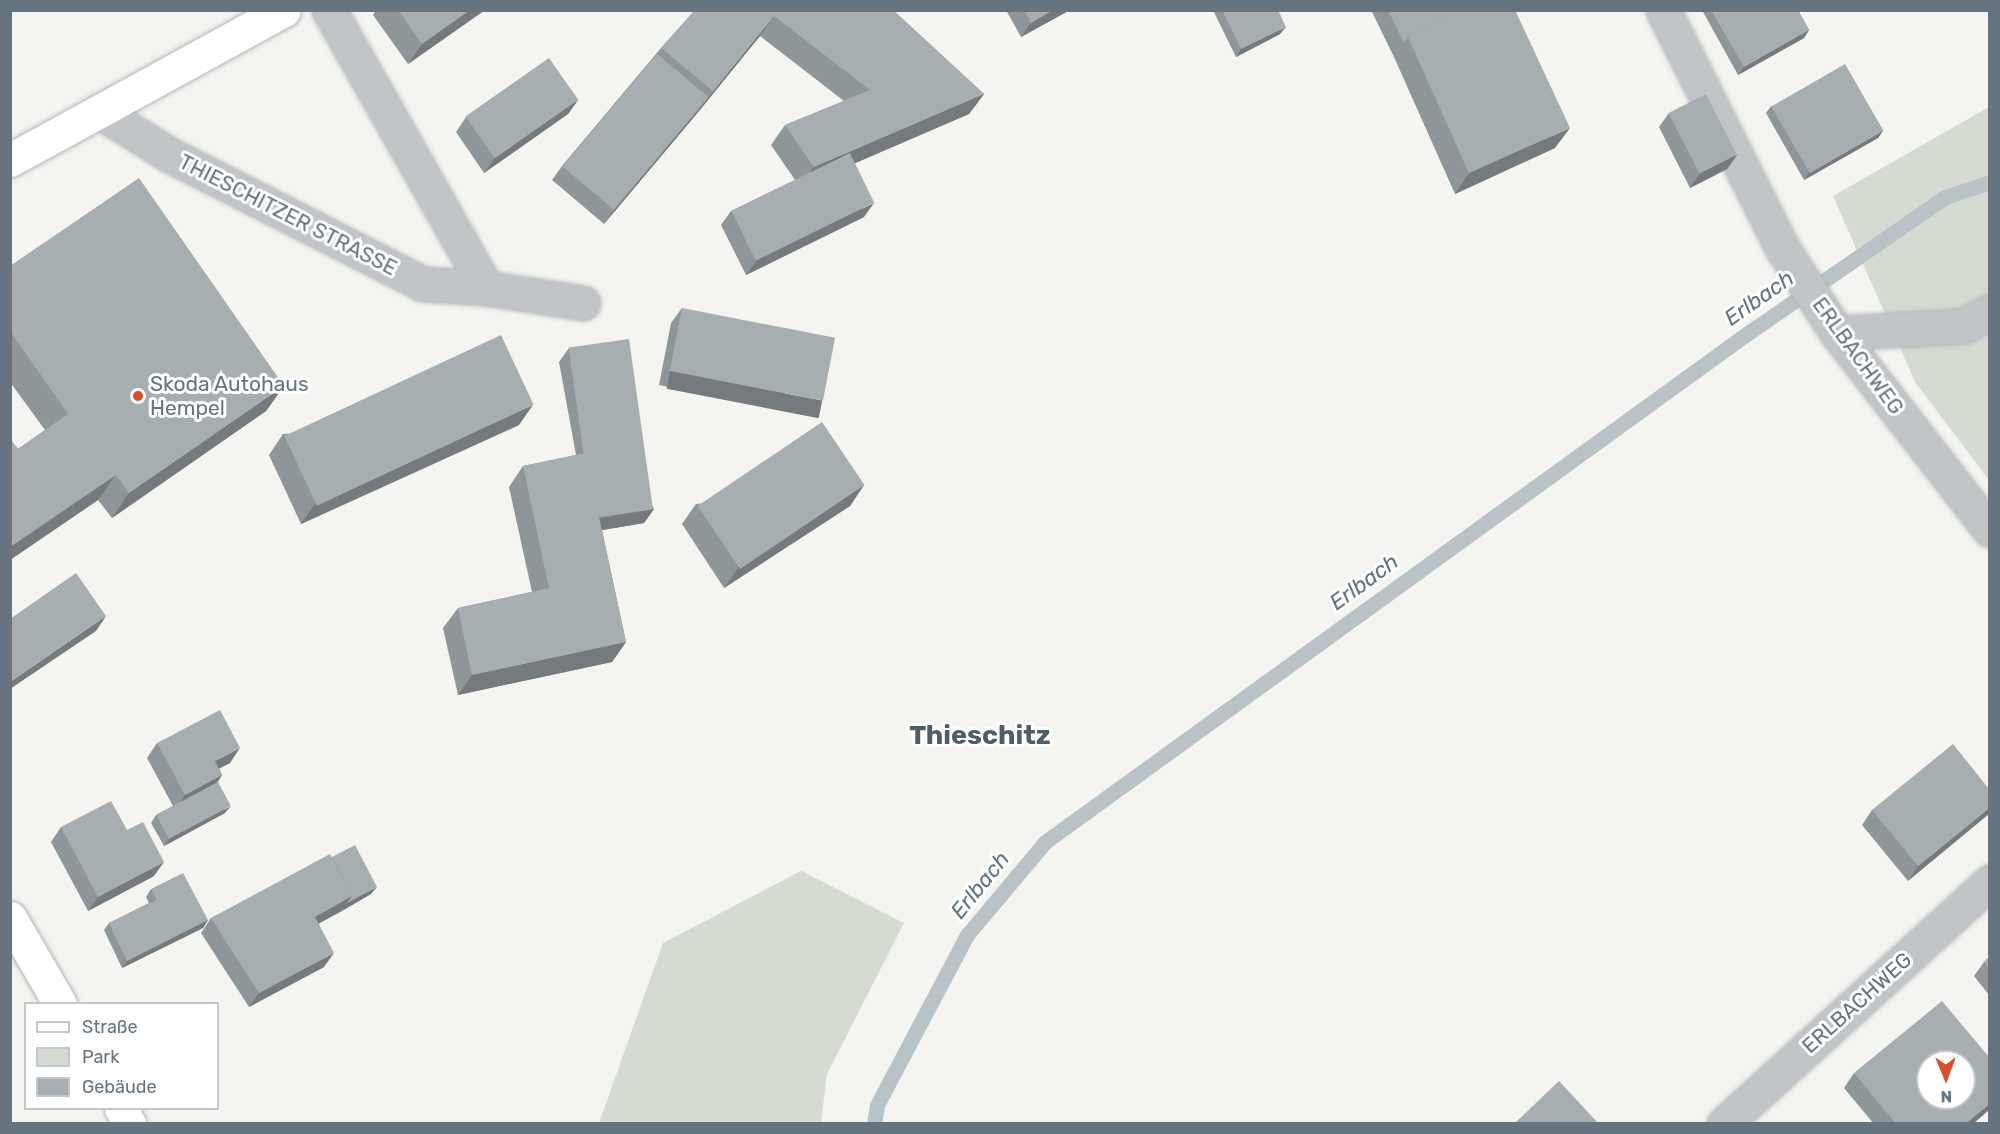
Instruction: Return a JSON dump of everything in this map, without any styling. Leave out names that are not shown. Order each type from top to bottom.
[{"type":"main road","points":[[10,160],[284,10]]},
{"type":"main road","points":[[10,918],[59,1002]]},
{"type":"main road","points":[[122,1110],[129,1124]]},
{"type":"street","points":[[329,10],[486,288]]},
{"type":"street","name":"ERLBACHWEG","points":[[1663,10],[1782,248],[1837,333],[1989,530]]},
{"type":"street","name":"THIESCHITZER STRASSE","points":[[99,111],[168,154],[423,284],[486,288],[583,303]]},
{"type":"street","points":[[1837,333],[1964,326],[1989,311]]},
{"type":"street","name":"ERLBACHWEG","points":[[1724,1124],[1989,882]]},
{"type":"green space","points":[[1989,107],[1989,480],[1915,382],[1833,196]]},
{"type":"green space","points":[[801,871],[904,923],[827,1074],[821,1123],[599,1123],[663,943]]},
{"type":"building","points":[[398,10],[470,10],[422,44]]},
{"type":"building","points":[[695,10],[893,10],[984,94],[814,167],[785,125],[870,90],[774,16],[713,91],[661,48]]},
{"type":"building","points":[[1024,10],[1053,10],[1031,23]]},
{"type":"building","points":[[1222,10],[1278,10],[1286,27],[1241,49]]},
{"type":"building","points":[[1388,10],[1463,10],[1408,37],[1404,43]]},
{"type":"building","points":[[1463,10],[1515,10],[1570,128],[1469,173],[1408,37]]},
{"type":"building","points":[[1711,10],[1798,10],[1809,30],[1744,67]]},
{"type":"building","points":[[657,54],[708,97],[614,210],[563,167]]},
{"type":"building","points":[[549,58],[578,100],[495,158],[465,117]]},
{"type":"building","points":[[1845,64],[1884,131],[1810,173],[1771,106]]},
{"type":"building","points":[[1706,94],[1737,155],[1699,174],[1669,113]]},
{"type":"building","points":[[850,153],[874,202],[755,260],[731,211]]},
{"type":"building","name":"Skoda Autohaus Hempel","points":[[139,178],[284,386],[129,493],[116,475],[10,547],[10,439],[18,449],[68,414],[10,331],[10,266]]},
{"type":"building","points":[[682,308],[835,338],[823,401],[670,371]]},
{"type":"building","points":[[501,335],[534,405],[317,506],[284,436]]},
{"type":"building","points":[[629,339],[653,509],[593,518],[569,347]]},
{"type":"building","points":[[822,422],[864,485],[740,569],[698,506]]},
{"type":"building","points":[[585,453],[626,642],[472,675],[458,608],[549,588],[523,466]]},
{"type":"building","points":[[76,573],[106,616],[10,682],[10,619]]},
{"type":"building","points":[[220,710],[240,748],[215,761],[222,775],[185,795],[157,743]]},
{"type":"building","points":[[1953,744],[1989,789],[1989,808],[1918,866],[1872,810]]},
{"type":"building","points":[[218,782],[231,806],[169,839],[156,815]]},
{"type":"building","points":[[111,801],[127,830],[143,822],[164,862],[98,897],[61,827]]},
{"type":"building","points":[[355,845],[377,887],[347,903],[352,896],[332,857]]},
{"type":"building","points":[[330,854],[352,896],[315,917],[334,953],[259,993],[211,918]]},
{"type":"building","points":[[183,873],[208,920],[127,961],[109,923],[157,900],[151,889]]},
{"type":"building","points":[[1989,957],[1989,968],[1984,962]]},
{"type":"building","points":[[1942,1001],[1989,1057],[1989,1104],[1965,1124],[1896,1124],[1854,1073]]},
{"type":"building","points":[[1559,1081],[1599,1124],[1514,1124]]},
{"type":"waterway","name":"Erlbach","points":[[874,1124],[877,1105],[967,935],[1045,842],[1748,333],[1945,197],[1990,182]]},
{"type":"place","name":"Skoda Autohaus Hempel","points":[[138,396]]},
{"type":"district","name":"Thieschitz","points":[[980,736]]}]
